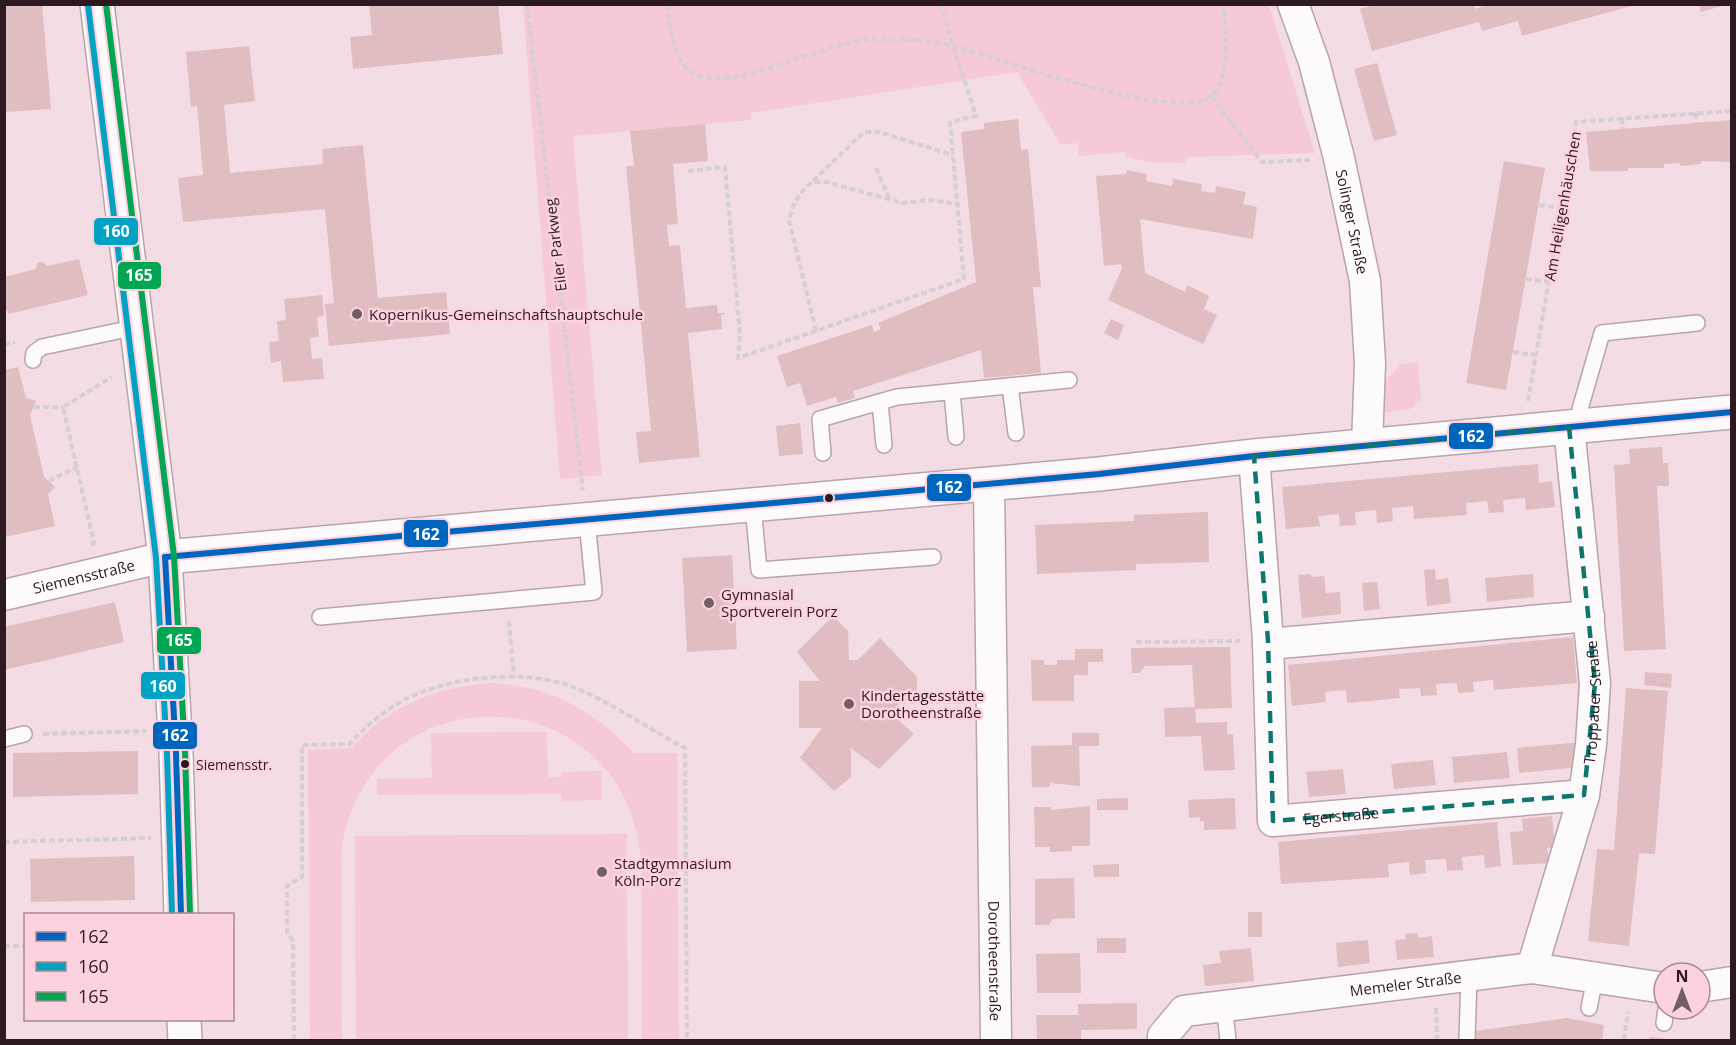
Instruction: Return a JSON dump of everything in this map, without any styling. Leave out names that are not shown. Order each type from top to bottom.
[{"type":"street","points":[[97,4],[165,556],[175,730],[181,913]]},
{"type":"street","name":"Solinger Straße","points":[[1293,4],[1314,62],[1339,158],[1365,281],[1370,363],[1367,445]]},
{"type":"street","points":[[165,556],[753,506],[1367,445],[1731,412]]},
{"type":"street","name":"Troppauer Straße","points":[[1532,968],[1584,795],[1595,682],[1575,426]]},
{"type":"street","name":"Egerstraße","points":[[1254,456],[1268,643],[1273,821],[1584,795]]},
{"type":"street","name":"Dorotheenstraße","points":[[989,484],[996,1041]]},
{"type":"street","name":"Siemensstraße","points":[[4,595],[165,556]]},
{"type":"street","points":[[1268,643],[1589,616]]},
{"type":"street","name":"Memeler Straße","points":[[1163,1041],[1163,1036],[1184,1011],[1532,968],[1652,986]]},
{"type":"street","points":[[1712,985],[1731,982]]},
{"type":"street","points":[[184,1021],[185,1041]]},
{"type":"lane","points":[[1575,426],[1602,333],[1697,323]]},
{"type":"lane","points":[[33,360],[34,353],[42,347],[137,327]]},
{"type":"lane","points":[[823,453],[820,419],[897,397],[1069,380]]},
{"type":"lane","points":[[1010,386],[1016,433]]},
{"type":"lane","points":[[952,392],[956,438]]},
{"type":"lane","points":[[880,402],[884,445]]},
{"type":"lane","points":[[753,506],[759,570],[933,557]]},
{"type":"lane","points":[[320,617],[508,602],[594,592],[587,521]]},
{"type":"lane","points":[[4,739],[24,734]]},
{"type":"lane","points":[[1467,1041],[1469,976]]},
{"type":"lane","points":[[1589,1008],[1595,978]]},
{"type":"lane","points":[[1224,1006],[1228,1041]]},
{"type":"path","name":"Eiler Parkweg","points":[[527,4],[587,521]]},
{"type":"path","points":[[667,4],[680,58],[691,72],[714,78],[745,76],[852,41],[929,41],[1123,96],[1198,101],[1211,96],[1223,77],[1226,43],[1224,4]]},
{"type":"path","points":[[688,171],[725,167],[740,334],[738,358],[964,279],[950,122],[976,116],[956,47],[940,4]]},
{"type":"path","points":[[1211,96],[1262,162],[1339,158]]},
{"type":"path","name":"Am Heiligenhäuschen","points":[[1522,431],[1576,122],[1731,111]]},
{"type":"path","points":[[1696,113],[1696,123]]},
{"type":"path","points":[[1622,118],[1623,129]]},
{"type":"path","points":[[816,331],[789,220],[793,202],[856,137],[869,131],[953,155]]},
{"type":"path","points":[[876,168],[889,198]]},
{"type":"path","points":[[812,182],[826,182],[871,196],[903,202],[930,200],[957,204]]},
{"type":"path","points":[[1539,205],[1562,208]]},
{"type":"path","points":[[1526,279],[1549,282]]},
{"type":"path","points":[[1513,352],[1536,355]]},
{"type":"path","points":[[34,407],[63,407],[117,375],[142,371]]},
{"type":"path","points":[[63,407],[94,543],[85,546]]},
{"type":"path","points":[[49,481],[77,467]]},
{"type":"path","points":[[508,602],[514,678]]},
{"type":"path","points":[[1136,642],[1268,643]]},
{"type":"path","points":[[294,1041],[293,941],[287,932],[287,886],[302,877],[302,745],[349,744],[375,718],[403,700],[433,688],[486,678],[545,679],[576,688],[685,748],[687,1041]]},
{"type":"path","points":[[900,702],[992,702]]},
{"type":"path","points":[[24,734],[175,730]]},
{"type":"path","points":[[4,842],[178,837]]},
{"type":"path","points":[[4,945],[24,946]]},
{"type":"highlighted area","points":[[1569,427],[1595,683],[1584,795],[1273,821],[1268,641],[1254,456]]},
{"type":"shaded area","points":[[523,5],[1269,5],[1315,153],[1189,157],[1184,163],[1149,162],[1126,157],[1125,152],[1079,156],[1078,143],[1061,145],[1017,72],[751,113],[751,120],[573,136],[602,475],[560,479]]},
{"type":"shaded area","points":[[1418,362],[1421,400],[1410,409],[1384,412],[1380,400],[1381,386],[1400,365]]},
{"type":"shaded area","points":[[490,683],[532,689],[569,703],[603,724],[634,753],[677,753],[679,1040],[642,1040],[641,859],[624,797],[590,753],[544,726],[493,716],[442,724],[395,750],[360,792],[341,853],[342,1040],[310,1040],[308,750],[352,748],[381,721],[397,710],[451,689]]},
{"type":"shaded area","points":[[547,732],[548,777],[561,777],[561,772],[601,771],[602,800],[562,801],[561,794],[377,795],[377,779],[432,778],[431,733]]},
{"type":"shaded area","points":[[627,834],[628,1040],[356,1040],[355,836]]},
{"type":"building","points":[[4,4],[42,4],[51,109],[4,112]]},
{"type":"building","points":[[369,4],[498,4],[503,54],[353,69],[350,37],[372,35]]},
{"type":"building","points":[[1378,4],[1474,4],[1475,9],[1489,4],[1635,5],[1522,36],[1518,21],[1482,31],[1479,22],[1372,51],[1360,9]]},
{"type":"building","points":[[1699,4],[1725,4],[1725,5],[1701,12]]},
{"type":"building","points":[[249,46],[255,101],[224,105],[230,173],[323,164],[322,149],[363,145],[378,298],[446,292],[450,334],[329,346],[325,304],[334,303],[325,209],[183,222],[178,178],[203,175],[197,106],[191,107],[186,52]]},
{"type":"building","points":[[1377,63],[1397,135],[1374,141],[1354,69]]},
{"type":"building","points":[[1018,119],[1021,150],[1028,149],[1041,287],[1033,287],[1041,373],[984,378],[981,350],[853,391],[855,398],[838,403],[836,397],[807,406],[800,383],[787,387],[777,356],[872,325],[874,332],[881,329],[878,323],[976,282],[961,132],[984,129],[984,123]]},
{"type":"building","points":[[1731,120],[1731,162],[1701,161],[1701,164],[1680,166],[1680,163],[1664,164],[1664,168],[1590,171],[1586,132]]},
{"type":"building","points":[[705,124],[708,161],[673,164],[678,224],[667,225],[669,246],[680,245],[686,308],[717,305],[718,313],[726,313],[721,315],[722,329],[688,333],[700,457],[639,463],[636,432],[651,431],[626,166],[634,166],[630,131]]},
{"type":"building","points":[[1504,161],[1545,168],[1506,390],[1466,383]]},
{"type":"building","points":[[1127,170],[1147,174],[1146,181],[1172,186],[1173,179],[1202,184],[1201,191],[1215,193],[1216,186],[1246,192],[1243,204],[1257,207],[1253,239],[1140,219],[1145,273],[1185,292],[1187,285],[1209,296],[1204,309],[1217,315],[1203,344],[1108,300],[1122,268],[1121,264],[1104,266],[1096,176],[1126,174]]},
{"type":"building","points":[[79,259],[88,295],[9,314],[4,306],[4,277],[36,269],[37,263],[43,262],[47,266]]},
{"type":"building","points":[[322,295],[324,316],[317,317],[319,337],[310,338],[312,359],[322,358],[324,379],[283,382],[281,361],[271,363],[269,342],[279,341],[277,321],[286,320],[284,299]]},
{"type":"building","points":[[1111,319],[1124,325],[1118,340],[1104,333]]},
{"type":"building","points":[[18,367],[26,398],[36,401],[30,415],[44,477],[55,487],[48,494],[55,526],[5,537],[5,370]]},
{"type":"building","points":[[800,423],[803,454],[779,456],[776,426]]},
{"type":"building","points":[[1662,447],[1663,463],[1668,463],[1669,486],[1657,486],[1666,649],[1624,651],[1614,465],[1630,464],[1629,449]]},
{"type":"building","points":[[1538,464],[1539,483],[1552,481],[1555,507],[1526,510],[1525,498],[1503,500],[1504,512],[1489,513],[1487,501],[1466,503],[1467,515],[1414,519],[1413,506],[1392,508],[1393,521],[1377,523],[1376,510],[1355,512],[1356,525],[1340,526],[1339,514],[1318,516],[1320,526],[1286,529],[1282,487]]},
{"type":"building","points":[[1208,512],[1209,562],[1136,564],[1136,570],[1037,574],[1035,525],[1134,521],[1134,515]]},
{"type":"building","name":"Gymnasial Sportverein Porz","points":[[732,555],[737,649],[687,652],[682,558]]},
{"type":"building","points":[[1435,569],[1436,580],[1448,578],[1451,603],[1427,606],[1424,570]]},
{"type":"building","points":[[1311,574],[1311,577],[1324,576],[1326,593],[1340,592],[1341,614],[1302,618],[1298,575]]},
{"type":"building","points":[[1533,574],[1534,597],[1487,602],[1485,578]]},
{"type":"building","points":[[1377,582],[1380,609],[1364,611],[1362,583]]},
{"type":"building","points":[[115,602],[124,642],[4,670],[4,627]]},
{"type":"building","name":"Kindertagesstätte Dorotheenstraße","points":[[833,616],[848,631],[849,660],[858,660],[880,638],[917,677],[917,696],[900,696],[898,706],[898,720],[914,734],[879,769],[851,748],[851,777],[834,791],[800,758],[822,728],[799,728],[799,681],[820,681],[797,652]]},
{"type":"building","points":[[1573,637],[1577,683],[1494,690],[1493,680],[1473,682],[1474,692],[1458,693],[1457,683],[1436,684],[1437,695],[1421,696],[1420,688],[1399,689],[1400,698],[1347,703],[1346,690],[1325,692],[1326,702],[1292,706],[1288,665]]},
{"type":"building","points":[[1230,647],[1232,708],[1195,709],[1192,665],[1145,666],[1139,673],[1132,673],[1131,648]]},
{"type":"building","points":[[1075,649],[1103,649],[1103,662],[1088,662],[1088,675],[1074,675],[1074,701],[1032,701],[1031,660],[1044,660],[1044,665],[1057,665],[1057,660],[1075,660]]},
{"type":"building","points":[[1645,672],[1672,674],[1671,688],[1644,685]]},
{"type":"building","points":[[1626,688],[1668,691],[1655,854],[1639,853],[1629,946],[1588,941],[1597,849],[1614,850]]},
{"type":"building","points":[[1195,707],[1196,723],[1227,722],[1227,734],[1233,734],[1235,770],[1204,771],[1201,736],[1165,737],[1164,708]]},
{"type":"building","points":[[1072,733],[1099,733],[1099,746],[1079,746],[1080,786],[1050,783],[1050,787],[1032,787],[1031,746],[1072,745]]},
{"type":"building","points":[[1582,742],[1579,767],[1519,773],[1517,748]]},
{"type":"building","points":[[138,751],[138,794],[13,797],[13,753]]},
{"type":"building","points":[[1507,752],[1510,778],[1454,783],[1452,757]]},
{"type":"building","points":[[1433,760],[1436,785],[1394,789],[1391,764]]},
{"type":"building","points":[[1343,769],[1346,794],[1309,797],[1306,772]]},
{"type":"building","points":[[1128,798],[1128,810],[1097,810],[1097,799]]},
{"type":"building","points":[[1235,798],[1236,829],[1204,830],[1204,821],[1200,821],[1200,817],[1189,818],[1188,800]]},
{"type":"building","points":[[1090,806],[1090,846],[1072,846],[1072,851],[1050,852],[1050,847],[1035,847],[1034,807],[1051,807],[1051,810]]},
{"type":"building","points":[[1552,816],[1555,848],[1547,848],[1549,863],[1513,865],[1510,832],[1523,831],[1522,819]]},
{"type":"building","points":[[1497,822],[1501,866],[1485,868],[1484,855],[1462,857],[1463,870],[1447,871],[1446,859],[1425,860],[1426,873],[1410,875],[1409,862],[1388,864],[1389,877],[1281,884],[1278,842]]},
{"type":"building","points":[[134,856],[135,900],[31,902],[30,859]]},
{"type":"building","points":[[1119,864],[1119,877],[1094,877],[1093,865]]},
{"type":"building","points":[[1074,878],[1075,918],[1053,919],[1049,925],[1035,925],[1035,879]]},
{"type":"building","points":[[1248,912],[1262,912],[1262,937],[1248,937]]},
{"type":"building","points":[[1417,933],[1418,938],[1432,936],[1434,957],[1397,960],[1395,940],[1406,939],[1405,934]]},
{"type":"building","points":[[1097,938],[1126,938],[1126,953],[1097,953]]},
{"type":"building","points":[[1368,940],[1370,963],[1338,967],[1336,943]]},
{"type":"building","points":[[1251,948],[1254,981],[1205,986],[1203,965],[1221,963],[1219,951]]},
{"type":"building","points":[[1080,953],[1081,993],[1037,993],[1036,954]]},
{"type":"building","points":[[1137,1003],[1137,1029],[1081,1030],[1081,1040],[1037,1040],[1036,1015],[1078,1015],[1078,1004]]},
{"type":"building","points":[[1567,1018],[1604,1025],[1602,1040],[1476,1040],[1476,1031]]},
{"type":"building","points":[[1650,1037],[1665,1039],[1665,1040],[1649,1040]]},
{"type":"transit line","name":"165","points":[[106,4],[174,556],[185,752],[190,913]]},
{"type":"transit line","name":"160","points":[[88,5],[156,558],[167,753],[172,913]]},
{"type":"transit line","name":"162","points":[[165,557],[1099,474],[1254,456],[1732,412]]},
{"type":"transit line","name":"162","points":[[165,557],[176,753],[181,913]]},
{"type":"place","name":"Kopernikus-Gemeinschaftshauptschule","points":[[357,314]]},
{"type":"place","name":"Gymnasial Sportverein Porz","points":[[709,603]]},
{"type":"place","name":"Kindertagesstätte Dorotheenstraße","points":[[849,704]]},
{"type":"place","name":"Siemensstr.","points":[[185,764]]},
{"type":"place","name":"Stadtgymnasium Köln-Porz","points":[[602,872]]}]
